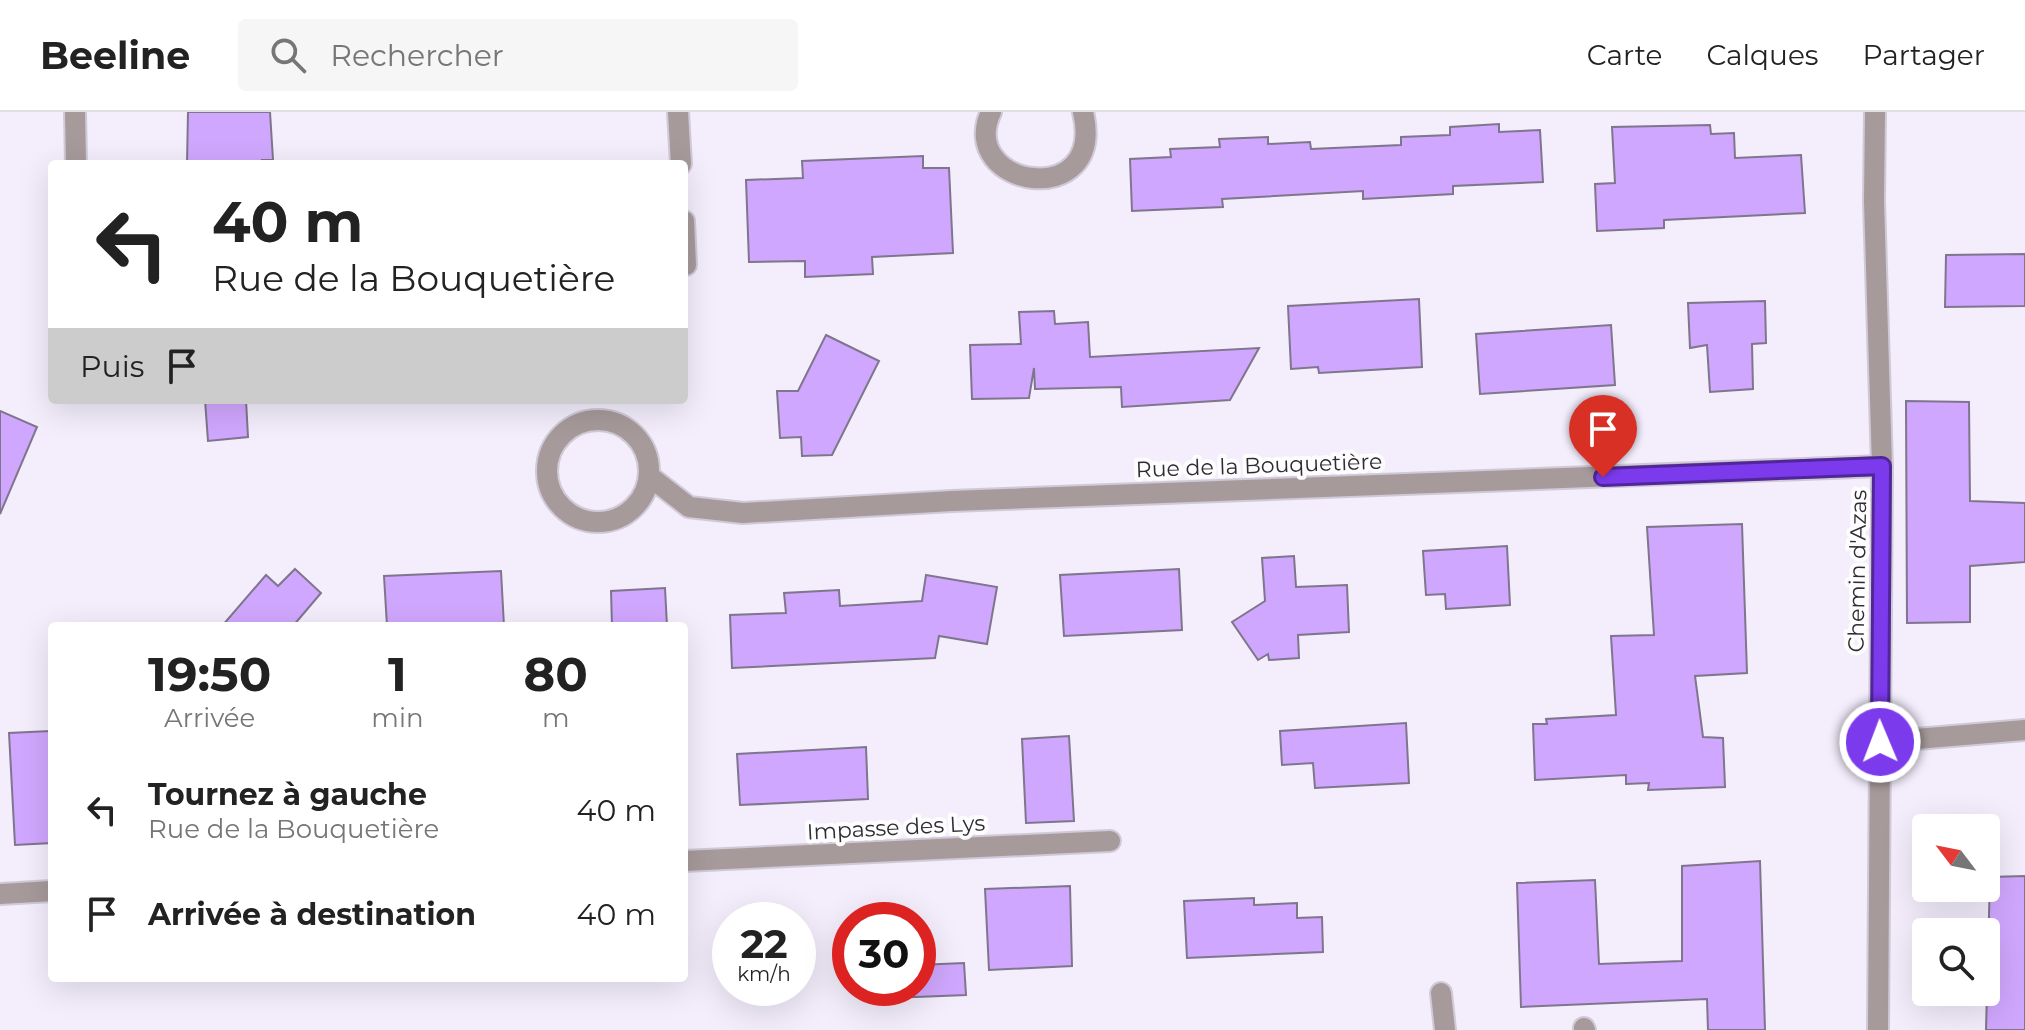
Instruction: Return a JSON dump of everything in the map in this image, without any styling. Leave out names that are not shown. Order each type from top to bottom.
[{"type":"street","points":[[75,112],[76,160]]},
{"type":"street","points":[[678,112],[681,160]]},
{"type":"street","points":[[991,112],[987,136],[995,159],[1014,175],[1036,181],[1053,178],[1077,161],[1087,130],[1083,112]]},
{"type":"street","name":"Chemin d'Azas","points":[[1875,112],[1874,201],[1882,466],[1878,1030]]},
{"type":"street","points":[[603,419],[621,424],[636,435],[648,458],[649,476],[639,503],[625,515],[608,522],[590,522],[572,516],[554,499],[547,482],[548,457],[556,440],[574,425],[603,419]]},
{"type":"street","name":"Rue de la Bouquetière","points":[[649,476],[689,507],[743,513],[952,501],[1882,466]]},
{"type":"street","points":[[1880,742],[2025,730]]},
{"type":"street","name":"Impasse des Lys","points":[[688,861],[1110,841]]},
{"type":"street","points":[[0,894],[48,891]]},
{"type":"street","points":[[1441,993],[1445,1030]]},
{"type":"building","points":[[188,112],[270,112],[273,160],[187,160]]},
{"type":"building","points":[[1499,124],[1499,132],[1540,130],[1543,182],[1453,186],[1453,194],[1363,199],[1363,191],[1222,199],[1223,207],[1132,211],[1130,159],[1171,157],[1170,149],[1220,147],[1219,139],[1268,137],[1268,144],[1310,142],[1311,149],[1401,145],[1401,137],[1450,135],[1450,127]]},
{"type":"building","points":[[1710,125],[1711,134],[1734,133],[1735,158],[1801,155],[1805,213],[1664,220],[1664,228],[1597,231],[1595,184],[1615,183],[1612,127]]},
{"type":"building","points":[[923,156],[923,168],[949,168],[953,253],[872,257],[873,274],[805,277],[805,261],[749,262],[746,180],[803,178],[802,161]]},
{"type":"building","points":[[2025,254],[2025,306],[1945,307],[1946,255]]},
{"type":"building","points":[[1419,299],[1422,367],[1319,373],[1318,367],[1291,369],[1288,306]]},
{"type":"building","points":[[1765,301],[1766,343],[1752,344],[1753,389],[1710,392],[1707,345],[1690,348],[1688,303]]},
{"type":"building","points":[[1054,311],[1055,324],[1088,322],[1090,357],[1259,348],[1230,400],[1122,407],[1121,387],[1035,389],[1034,368],[1029,398],[972,399],[970,345],[1021,344],[1019,312]]},
{"type":"building","points":[[1611,325],[1615,385],[1480,394],[1476,334]]},
{"type":"building","points":[[826,335],[879,361],[832,455],[802,456],[801,437],[780,438],[777,391],[798,391]]},
{"type":"building","points":[[1906,401],[1969,402],[1970,501],[2025,503],[2025,562],[1970,566],[1970,622],[1907,623]]},
{"type":"building","points":[[205,404],[246,404],[248,437],[208,441]]},
{"type":"building","points":[[0,411],[37,427],[0,514]]},
{"type":"building","points":[[1742,524],[1747,673],[1695,676],[1703,737],[1723,738],[1725,787],[1648,790],[1649,783],[1626,784],[1626,775],[1535,780],[1533,724],[1547,724],[1546,719],[1616,715],[1611,636],[1654,635],[1647,527]]},
{"type":"building","points":[[1507,546],[1510,605],[1446,609],[1445,594],[1426,595],[1423,551]]},
{"type":"building","points":[[1294,556],[1296,587],[1347,585],[1349,632],[1298,635],[1299,658],[1269,660],[1268,654],[1258,660],[1232,622],[1265,601],[1262,558]]},
{"type":"building","points":[[295,569],[321,593],[296,622],[225,622],[266,575],[278,586]]},
{"type":"building","points":[[1179,569],[1182,630],[1064,636],[1060,575]]},
{"type":"building","points":[[501,571],[504,622],[387,622],[384,576]]},
{"type":"building","points":[[926,575],[997,587],[987,644],[939,636],[935,658],[732,668],[730,615],[786,613],[784,593],[839,590],[840,606],[922,601]]},
{"type":"building","points":[[665,588],[667,622],[612,622],[611,591]]},
{"type":"building","points":[[1406,723],[1409,783],[1315,788],[1313,763],[1282,765],[1280,731]]},
{"type":"building","points":[[48,731],[48,843],[15,845],[9,733]]},
{"type":"building","points":[[1069,736],[1074,821],[1026,823],[1022,739]]},
{"type":"building","points":[[866,747],[868,799],[740,805],[737,754]]},
{"type":"building","points":[[1760,861],[1765,1030],[1708,1030],[1707,999],[1521,1007],[1517,883],[1595,880],[1599,964],[1682,961],[1682,866]]},
{"type":"building","points":[[2025,876],[2025,1030],[1986,1030],[1987,1006],[2000,1006],[2000,918],[1989,918],[1989,902],[2000,902],[2000,877]]},
{"type":"building","points":[[1070,886],[1072,966],[989,970],[985,889]]},
{"type":"building","points":[[1254,898],[1254,905],[1297,903],[1297,918],[1322,917],[1323,952],[1187,958],[1184,901]]},
{"type":"building","points":[[964,963],[966,995],[936,996],[936,964]]},
{"type":"route","points":[[1603,477],[1882,466],[1880,742]]}]
